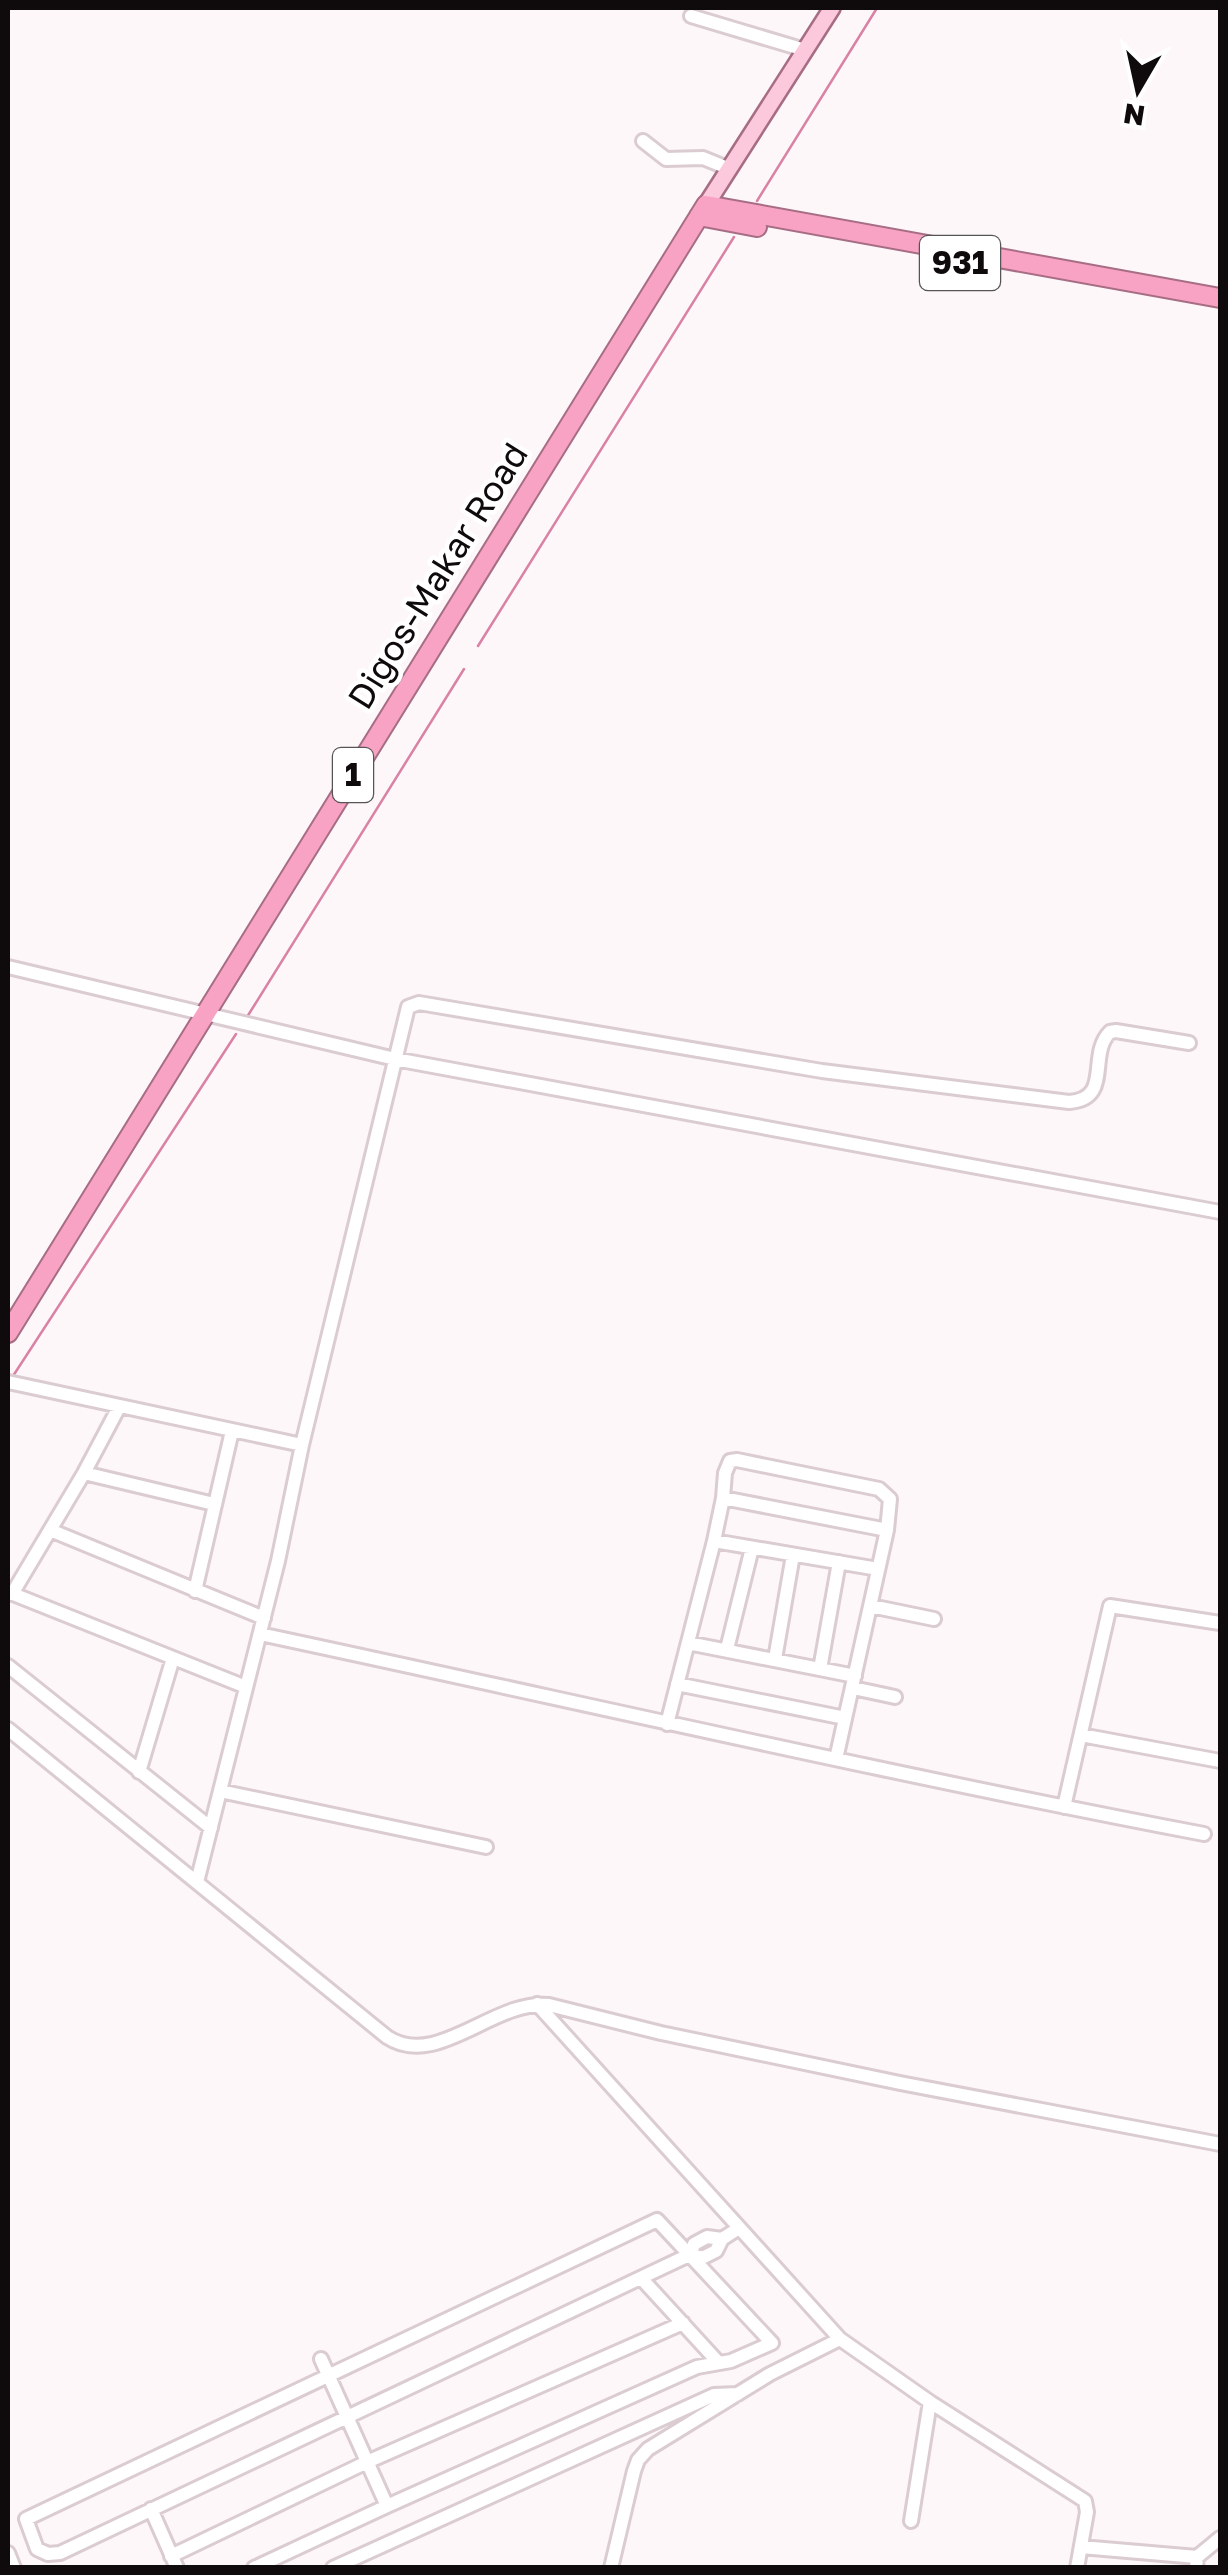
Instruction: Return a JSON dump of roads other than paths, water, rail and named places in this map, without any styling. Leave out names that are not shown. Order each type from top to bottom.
[{"type":"highway","name":"931","points":[[702,211],[1220,298]]},
{"type":"highway","name":"931","points":[[702,211],[1220,311]]},
{"type":"highway","name":"Digos-Makar Road","points":[[8,1333],[702,211]]},
{"type":"main road","name":"Digos-Makar Road","points":[[702,211],[832,8]]},
{"type":"street","points":[[691,16],[805,50]]},
{"type":"street","points":[[643,141],[666,158],[703,158],[730,169]]},
{"type":"street","points":[[8,966],[395,1058],[1220,1212]]},
{"type":"street","points":[[198,1882],[408,1007],[418,1003],[822,1070],[1069,1102],[1090,1096],[1103,1042],[1110,1032],[1189,1042]]},
{"type":"street","points":[[8,1382],[302,1445]]},
{"type":"street","points":[[119,1407],[84,1474],[10,1593],[246,1687]]},
{"type":"street","points":[[195,1591],[232,1431]]},
{"type":"street","points":[[667,1724],[714,1541],[727,1464],[737,1460],[879,1489],[890,1499],[888,1530],[836,1759]]},
{"type":"street","points":[[84,1474],[214,1504]]},
{"type":"street","points":[[723,1498],[888,1530]]},
{"type":"street","points":[[50,1530],[264,1618]]},
{"type":"street","points":[[714,1541],[878,1569]]},
{"type":"street","points":[[726,1649],[752,1548]]},
{"type":"street","points":[[775,1659],[793,1555]]},
{"type":"street","points":[[820,1669],[839,1562]]},
{"type":"street","points":[[870,1606],[934,1619]]},
{"type":"street","points":[[1064,1808],[1110,1606],[1220,1623]]},
{"type":"street","points":[[260,1634],[667,1724],[1204,1834]]},
{"type":"street","points":[[688,1643],[820,1669],[895,1697]]},
{"type":"street","points":[[139,1772],[173,1658]]},
{"type":"street","points":[[8,1666],[211,1828]]},
{"type":"street","points":[[677,1684],[845,1718]]},
{"type":"street","points":[[8,1729],[395,2042],[413,2047],[430,2045],[514,2008],[537,2004],[845,2072],[1220,2144]]},
{"type":"street","points":[[1081,1735],[1220,1761]]},
{"type":"street","points":[[220,1792],[486,1847]]},
{"type":"street","points":[[537,2004],[840,2338],[930,2402],[1084,2500],[1087,2512],[1076,2568]]},
{"type":"street","points":[[254,2568],[697,2368],[731,2362],[772,2343],[691,2254],[658,2220],[27,2517],[37,2549],[44,2553],[60,2552],[691,2254],[702,2258],[716,2251],[722,2240],[739,2228]]},
{"type":"street","points":[[641,2278],[718,2362]]},
{"type":"street","points":[[151,2510],[174,2562],[367,2462],[683,2323]]},
{"type":"street","points":[[611,2568],[638,2460],[656,2442],[770,2374],[840,2338]]},
{"type":"street","points":[[321,2359],[386,2506]]},
{"type":"street","points":[[332,2568],[714,2395],[738,2394]]},
{"type":"street","points":[[911,2522],[930,2402]]},
{"type":"street","points":[[1081,2547],[1197,2562],[1220,2538]]},
{"type":"street","points":[[8,2553],[14,2568]]},
{"type":"waterway","points":[[757,201],[877,8]]},
{"type":"waterway","points":[[478,646],[734,237]]},
{"type":"waterway","points":[[247,1017],[464,669]]},
{"type":"waterway","points":[[13,1376],[236,1034]]}]
